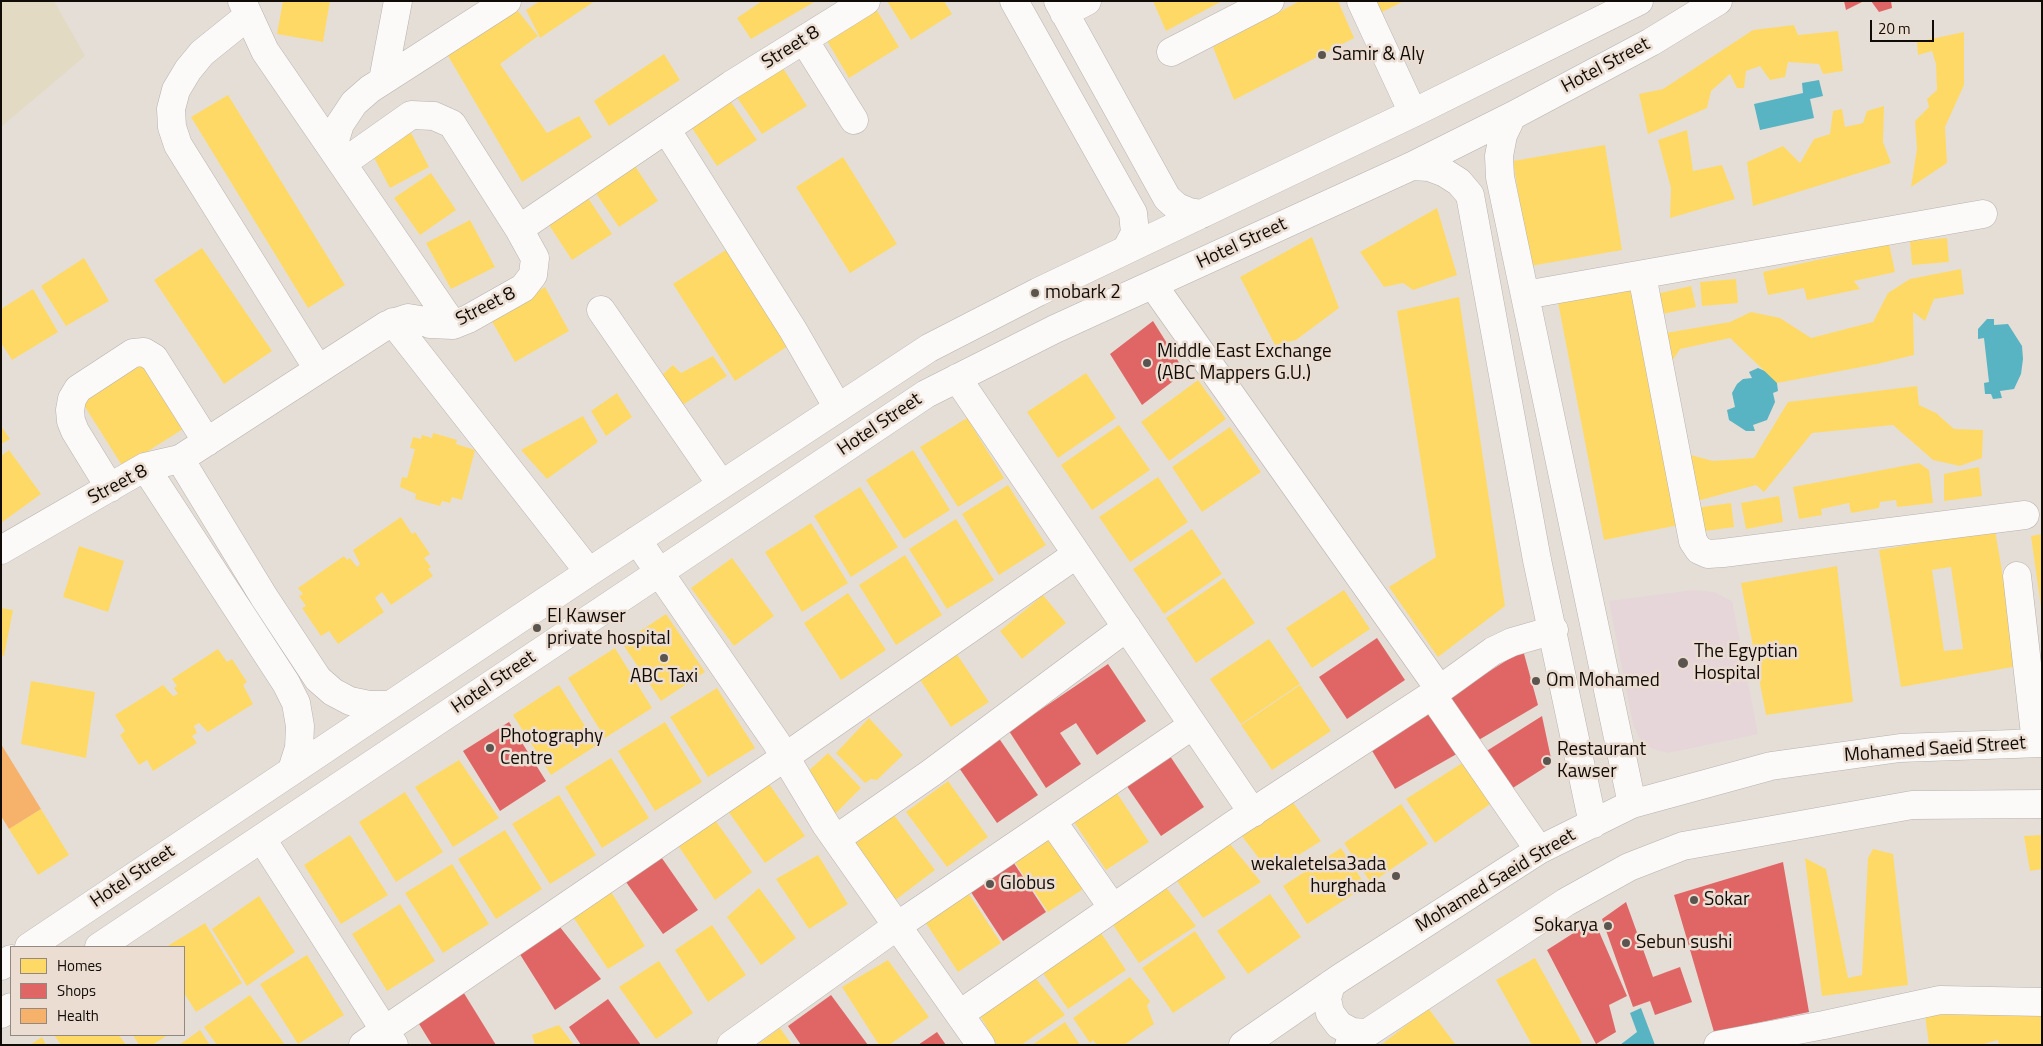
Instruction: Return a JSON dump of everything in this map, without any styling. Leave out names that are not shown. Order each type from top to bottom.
[{"type":"street","points":[[383,80],[398,1]]},
{"type":"street","points":[[338,155],[340,124],[354,103],[383,80],[507,1]]},
{"type":"street","name":"Street 8","points":[[1,550],[145,467],[180,459],[393,322],[408,318],[430,324],[453,325],[468,319],[523,288],[532,275],[535,258],[519,229],[666,129],[866,1]]},
{"type":"street","points":[[1014,1],[1133,213],[1135,233],[1126,250]]},
{"type":"street","points":[[1171,52],[1270,1]]},
{"type":"street","points":[[1361,1],[1413,113]]},
{"type":"street","name":"Hotel Street","points":[[30,946],[721,484],[929,348],[1038,292],[1413,113],[1639,1]]},
{"type":"street","name":"Hotel Street","points":[[100,946],[926,394],[1055,329],[1412,166],[1512,116],[1651,42],[1718,1]]},
{"type":"street","points":[[1070,5],[1166,198],[1183,209],[1202,214]]},
{"type":"street","points":[[318,369],[178,145],[172,127],[171,109],[188,70],[245,9],[265,51],[453,325]]},
{"type":"street","points":[[804,40],[854,120]]},
{"type":"street","points":[[338,155],[411,115],[434,116],[452,124],[519,229]]},
{"type":"street","points":[[1512,116],[1503,135],[1499,156],[1500,177],[1632,804]]},
{"type":"street","points":[[666,129],[793,330],[838,408]]},
{"type":"street","points":[[1412,166],[1429,167],[1445,173],[1459,182],[1470,196],[1537,560],[1554,630],[1593,824]]},
{"type":"street","points":[[1525,295],[1983,214]]},
{"type":"street","points":[[1642,275],[1693,542],[1699,550],[1708,554],[2026,515]]},
{"type":"street","points":[[1153,285],[1436,693],[1539,850]]},
{"type":"street","points":[[1038,292],[1055,329]]},
{"type":"street","points":[[601,310],[721,484]]},
{"type":"street","points":[[393,322],[589,572]]},
{"type":"street","points":[[110,488],[76,431],[71,421],[70,410],[72,399],[78,389],[133,353],[144,352],[154,358],[207,442]]},
{"type":"street","points":[[957,378],[1253,813]]},
{"type":"street","points":[[180,459],[264,597],[318,679],[333,692],[350,701],[370,705],[390,705]]},
{"type":"street","points":[[145,467],[286,683],[296,704],[300,726],[300,741],[292,770]]},
{"type":"street","points":[[637,540],[785,757],[836,839],[981,1045]]},
{"type":"street","points":[[262,838],[380,1040],[1077,554]]},
{"type":"street","points":[[2017,576],[2039,743]]},
{"type":"street","points":[[836,839],[931,773],[1127,627]]},
{"type":"street","points":[[960,1014],[1253,813],[1436,693],[1493,651],[1512,642],[1554,630]]},
{"type":"street","points":[[731,1045],[897,926],[1193,725]]},
{"type":"street","name":"Mohamed Saeid Street","points":[[1250,1044],[1330,984],[1539,850],[1632,804],[1771,766],[1900,748],[2039,743]]},
{"type":"street","points":[[1330,984],[1327,999],[1330,1013],[1339,1025],[1352,1032],[1358,1039],[1566,902],[1629,867],[1682,846],[1912,805],[2042,804]]},
{"type":"street","points":[[1052,820],[1113,908]]},
{"type":"street","points":[[1718,1045],[1824,1026],[1940,1000],[2042,1002]]},
{"type":"shaded area","name":"The Egyptian Hospital","points":[[1693,590],[1714,592],[1732,601],[1758,734],[1668,753],[1653,749],[1641,742],[1633,724],[1609,601]]},
{"type":"sand","points":[[1,1],[54,1],[85,56],[1,127]]},
{"type":"water","points":[[1819,80],[1823,96],[1810,99],[1814,118],[1760,130],[1754,104],[1803,93],[1802,83]]},
{"type":"water","points":[[1987,319],[1994,319],[1994,325],[2008,324],[2022,346],[2021,374],[2014,389],[2000,391],[2002,398],[1993,399],[1991,394],[1985,394],[1984,383],[1989,382],[1984,338],[1978,339],[1978,329]]},
{"type":"water","points":[[1758,368],[1776,376],[1778,391],[1773,393],[1775,402],[1767,420],[1753,425],[1755,431],[1746,431],[1729,420],[1727,410],[1735,407],[1732,393],[1737,384],[1743,379],[1752,378],[1749,372]]},
{"type":"water","points":[[1641,1008],[1655,1045],[1620,1045],[1637,1032],[1630,1013]]},
{"type":"building: Homes","points":[[283,1],[330,1],[323,42],[277,34]]},
{"type":"building: Homes","points":[[540,1],[595,1],[540,38],[526,10]]},
{"type":"building: Homes","points":[[762,1],[816,1],[751,39],[737,18]]},
{"type":"building: Homes","points":[[887,1],[944,1],[952,14],[911,40]]},
{"type":"building: Homes","points":[[1153,1],[1222,1],[1166,31]]},
{"type":"building: Homes","points":[[1300,1],[1338,1],[1354,38],[1234,100],[1213,47]]},
{"type":"building: Homes","points":[[1367,1],[1404,1],[1374,16]]},
{"type":"building: Homes","points":[[514,6],[538,36],[500,64],[547,133],[579,116],[592,137],[522,182],[444,49]]},
{"type":"building: Homes","points":[[876,9],[899,47],[849,78],[826,39]]},
{"type":"building: Homes","points":[[1794,25],[1798,35],[1838,31],[1843,71],[1823,74],[1819,64],[1788,62],[1785,77],[1770,80],[1760,66],[1746,71],[1744,88],[1737,88],[1730,74],[1711,91],[1707,108],[1648,134],[1639,94],[1663,89],[1753,30]]},
{"type":"building: Homes","points":[[1964,32],[1964,85],[1945,127],[1947,163],[1911,187],[1917,149],[1915,121],[1929,107],[1927,99],[1937,90],[1936,64],[1932,51],[1918,55],[1917,42]]},
{"type":"building: Homes","points":[[664,54],[680,80],[609,126],[594,101]]},
{"type":"building: Homes","points":[[781,65],[807,106],[762,134],[736,96]]},
{"type":"building: Homes","points":[[228,95],[345,285],[308,308],[191,117]]},
{"type":"building: Homes","points":[[731,102],[757,140],[717,166],[692,128]]},
{"type":"building: Homes","points":[[1884,106],[1883,142],[1891,163],[1753,206],[1747,162],[1783,146],[1800,163],[1814,139],[1830,134],[1833,111],[1842,109],[1845,127],[1863,123],[1867,111]]},
{"type":"building: Homes","points":[[409,129],[429,167],[390,188],[370,150]]},
{"type":"building: Homes","points":[[1687,130],[1693,171],[1722,165],[1735,199],[1670,218],[1671,188],[1658,140]]},
{"type":"building: Homes","points":[[1605,145],[1622,250],[1530,266],[1513,161]]},
{"type":"building: Homes","points":[[843,157],[897,244],[850,273],[796,187]]},
{"type":"building: Homes","points":[[633,163],[658,201],[619,227],[593,189]]},
{"type":"building: Homes","points":[[431,173],[456,210],[420,235],[394,198]]},
{"type":"building: Homes","points":[[586,195],[612,234],[572,260],[547,222]]},
{"type":"building: Homes","points":[[1437,208],[1457,275],[1413,290],[1403,283],[1384,287],[1360,252]]},
{"type":"building: Homes","points":[[470,220],[495,267],[451,289],[426,243]]},
{"type":"building: Homes","points":[[1312,237],[1339,308],[1296,340],[1275,345],[1240,277]]},
{"type":"building: Homes","points":[[1947,238],[1949,262],[1912,265],[1910,241]]},
{"type":"building: Homes","points":[[1889,244],[1895,272],[1854,281],[1860,289],[1807,300],[1804,288],[1768,295],[1763,272]]},
{"type":"building: Homes","points":[[732,246],[791,344],[735,381],[673,284]]},
{"type":"building: Homes","points":[[202,248],[272,351],[224,384],[154,280]]},
{"type":"building: Homes","points":[[84,258],[109,301],[66,326],[41,286]]},
{"type":"building: Homes","points":[[1961,269],[1964,294],[1934,299],[1925,321],[1913,312],[1914,355],[1777,383],[1730,338],[1680,349],[1666,370],[1679,525],[1604,540],[1557,297],[1633,282],[1654,335],[1730,322],[1751,312],[1780,318],[1811,338],[1873,322],[1888,293],[1910,279]]},
{"type":"building: Homes","points":[[1736,279],[1738,303],[1702,306],[1700,282]]},
{"type":"building: Homes","points":[[1691,286],[1696,307],[1657,315],[1652,295]]},
{"type":"building: Homes","points":[[545,287],[569,331],[515,362],[490,318]]},
{"type":"building: Homes","points":[[33,289],[58,332],[12,360],[1,343],[1,309]]},
{"type":"building: Homes","points":[[1459,297],[1505,606],[1438,657],[1389,587],[1436,557],[1397,311]]},
{"type":"building: Homes","points":[[713,356],[727,376],[681,406],[661,376],[673,365],[681,373]]},
{"type":"building: Homes","points":[[142,364],[183,429],[123,467],[82,402]]},
{"type":"building: Homes","points":[[1086,373],[1116,418],[1058,458],[1027,412]]},
{"type":"building: Homes","points":[[1198,380],[1226,419],[1169,461],[1141,422]]},
{"type":"building: Homes","points":[[1917,386],[1919,405],[1936,413],[1954,429],[1983,430],[1982,458],[1960,466],[1933,460],[1893,425],[1812,433],[1764,492],[1756,485],[1686,504],[1683,453],[1713,461],[1754,458],[1788,402]]},
{"type":"building: Homes","points":[[617,393],[632,417],[606,436],[591,411]]},
{"type":"building: Homes","points":[[583,416],[598,442],[547,479],[521,450]]},
{"type":"building: Homes","points":[[967,418],[1004,478],[958,507],[920,447]]},
{"type":"building: Homes","points":[[1119,425],[1150,470],[1092,510],[1061,465]]},
{"type":"building: Homes","points":[[1,426],[10,439],[1,444]]},
{"type":"building: Homes","points":[[1230,427],[1261,472],[1202,512],[1172,467]]},
{"type":"building: Homes","points":[[433,433],[457,440],[456,444],[475,450],[462,500],[452,497],[450,503],[442,501],[440,506],[415,499],[416,494],[400,487],[402,477],[407,478],[415,449],[410,448],[413,437],[421,439],[422,435],[432,438]]},
{"type":"building: Homes","points":[[9,450],[41,494],[1,523],[1,456]]},
{"type":"building: Homes","points":[[913,450],[950,510],[904,539],[866,480]]},
{"type":"building: Homes","points":[[1919,463],[1929,470],[1933,503],[1897,507],[1896,500],[1880,502],[1879,508],[1851,513],[1849,503],[1821,509],[1822,515],[1799,519],[1793,487]]},
{"type":"building: Homes","points":[[1979,467],[1982,496],[1944,501],[1944,474]]},
{"type":"building: Homes","points":[[1158,477],[1188,522],[1130,562],[1099,517]]},
{"type":"building: Homes","points":[[1008,485],[1046,545],[999,575],[962,514]]},
{"type":"building: Homes","points":[[860,487],[898,547],[851,577],[814,516]]},
{"type":"building: Homes","points":[[1779,496],[1783,522],[1746,529],[1741,503]]},
{"type":"building: Homes","points":[[1731,503],[1734,527],[1698,532],[1695,508]]},
{"type":"building: Homes","points":[[401,517],[412,534],[415,532],[430,554],[424,558],[431,567],[428,569],[433,576],[391,605],[382,592],[375,598],[384,612],[338,644],[329,631],[321,636],[302,608],[306,606],[299,596],[303,594],[298,588],[344,556],[347,560],[350,558],[357,567],[360,564],[353,550]]},
{"type":"building: Homes","points":[[956,519],[994,580],[947,609],[909,549]]},
{"type":"building: Homes","points":[[811,523],[848,583],[802,612],[765,552]]},
{"type":"building: Homes","points":[[1192,529],[1222,574],[1164,614],[1133,569]]},
{"type":"building: Homes","points":[[1995,530],[2018,666],[1901,687],[1879,550]],"holes":[[[1951,567],[1963,649],[1944,651],[1932,570]]]},
{"type":"building: Homes","points":[[2042,534],[2042,607],[2041,607],[2031,536]]},
{"type":"building: Homes","points":[[79,546],[124,561],[108,612],[63,597]]},
{"type":"building: Homes","points":[[905,555],[942,615],[896,645],[859,585]]},
{"type":"building: Homes","points":[[732,558],[774,616],[734,646],[691,588]]},
{"type":"building: Homes","points":[[1837,566],[1853,702],[1766,715],[1741,583]]},
{"type":"building: Homes","points":[[1224,578],[1255,623],[1196,663],[1166,618]]},
{"type":"building: Homes","points":[[1344,590],[1370,629],[1312,668],[1286,628]]},
{"type":"building: Homes","points":[[848,593],[886,650],[841,680],[804,623]]},
{"type":"building: Homes","points":[[1043,595],[1066,623],[1022,659],[1000,631]]},
{"type":"building: Homes","points":[[1,608],[13,610],[4,656],[1,655]]},
{"type":"building: Homes","name":"ABC Taxi","points":[[666,614],[705,672],[661,701],[622,643]]},
{"type":"building: Homes","points":[[1269,639],[1300,684],[1241,724],[1210,679]]},
{"type":"building: Homes","points":[[952,647],[989,702],[951,727],[915,672]]},
{"type":"building: Homes","points":[[615,648],[652,708],[605,738],[568,678]]},
{"type":"building: Homes","points":[[218,649],[227,662],[232,659],[247,682],[243,685],[253,704],[208,732],[199,723],[194,726],[197,733],[192,736],[197,743],[153,771],[147,760],[139,765],[120,735],[125,731],[115,715],[163,685],[173,696],[178,694],[174,688],[177,686],[172,679]]},
{"type":"building: Homes","points":[[31,681],[95,692],[86,758],[21,744]]},
{"type":"building: Homes","points":[[559,685],[597,745],[551,775],[513,715]]},
{"type":"building: Homes","points":[[1300,685],[1331,731],[1272,770],[1241,725]]},
{"type":"building: Homes","points":[[717,688],[755,748],[708,777],[670,717]]},
{"type":"building: Homes","points":[[869,718],[903,755],[877,780],[871,779],[865,783],[836,753]]},
{"type":"building: Homes","points":[[665,722],[702,782],[655,811],[618,751]]},
{"type":"building: Homes","points":[[828,753],[861,788],[828,821],[802,777]]},
{"type":"building: Homes","points":[[611,758],[649,818],[602,848],[565,787]]},
{"type":"building: Homes","points":[[459,760],[499,818],[453,847],[415,787]]},
{"type":"building: Homes","points":[[1467,760],[1493,802],[1435,843],[1406,799]]},
{"type":"building: Homes","points":[[767,781],[805,836],[765,863],[725,807]]},
{"type":"building: Homes","points":[[948,781],[988,837],[947,867],[906,812]]},
{"type":"building: Homes","points":[[1111,784],[1149,842],[1106,870],[1068,813]]},
{"type":"building: Homes","points":[[405,792],[443,852],[396,882],[359,822]]},
{"type":"building: Homes","points":[[559,795],[596,855],[550,884],[512,824]]},
{"type":"building: Homes","points":[[1289,797],[1321,841],[1270,873],[1238,831]]},
{"type":"building: Homes","points":[[1401,804],[1428,844],[1371,883],[1344,843]]},
{"type":"building: Homes","points":[[41,809],[69,855],[38,875],[9,829]]},
{"type":"building: Homes","points":[[710,813],[752,872],[715,900],[673,838]]},
{"type":"building: Homes","points":[[894,815],[935,870],[894,901],[853,845]]},
{"type":"building: Homes","points":[[1053,826],[1091,884],[1048,912],[1010,855]]},
{"type":"building: Homes","points":[[505,830],[542,889],[496,919],[458,859]]},
{"type":"building: Homes","points":[[350,835],[388,895],[341,924],[304,865]]},
{"type":"building: Homes","points":[[2042,835],[2042,869],[2030,871],[2024,836]]},
{"type":"building: Homes","points":[[1230,844],[1261,882],[1203,918],[1177,881]]},
{"type":"building: Homes","points":[[1341,848],[1366,886],[1307,924],[1283,886]]},
{"type":"building: Homes","points":[[1873,849],[1893,854],[1908,985],[1822,996],[1805,858],[1826,869],[1848,978],[1862,975],[1868,858]]},
{"type":"building: Homes","points":[[818,855],[848,904],[809,929],[776,879]]},
{"type":"building: Homes","points":[[452,864],[489,924],[443,953],[405,893]]},
{"type":"building: Homes","points":[[963,885],[1001,943],[958,972],[920,914]]},
{"type":"building: Homes","points":[[1165,886],[1196,926],[1139,963],[1111,922]]},
{"type":"building: Homes","points":[[608,887],[645,946],[608,969],[571,914]]},
{"type":"building: Homes","points":[[759,888],[796,938],[761,965],[727,917]]},
{"type":"building: Homes","points":[[1270,894],[1301,937],[1248,974],[1217,931]]},
{"type":"building: Homes","points":[[259,896],[295,952],[247,986],[212,929]]},
{"type":"building: Homes","points":[[400,904],[435,961],[387,991],[352,934]]},
{"type":"building: Homes","points":[[205,923],[242,983],[196,1012],[185,995],[185,946],[168,946]]},
{"type":"building: Homes","points":[[712,925],[746,975],[708,1002],[675,950]]},
{"type":"building: Homes","points":[[1097,927],[1126,970],[1068,1009],[1038,966]]},
{"type":"building: Homes","points":[[1195,931],[1226,978],[1173,1013],[1142,968]]},
{"type":"building: Homes","points":[[307,955],[344,1015],[298,1044],[260,984]]},
{"type":"building: Homes","points":[[1535,958],[1582,1043],[1578,1045],[1532,1045],[1496,980]]},
{"type":"building: Homes","points":[[888,960],[929,1017],[889,1045],[879,1045],[842,987]]},
{"type":"building: Homes","points":[[659,961],[693,1013],[656,1039],[619,987]]},
{"type":"building: Homes","points":[[1033,975],[1065,1015],[1021,1045],[997,1045],[979,1014]]},
{"type":"building: Homes","points":[[1130,977],[1150,1001],[1147,1006],[1154,1024],[1124,1045],[1097,1045],[1093,1040],[1090,1043],[1073,1018]]},
{"type":"building: Homes","points":[[250,995],[285,1045],[217,1045],[204,1027]]},
{"type":"building: Homes","points":[[2042,1006],[2042,1045],[1999,1045],[1998,1040],[1980,1045],[1929,1045],[1924,1007]]},
{"type":"building: Homes","points":[[1428,1008],[1456,1045],[1381,1045]]},
{"type":"building: Homes","points":[[1065,1022],[1080,1045],[1032,1045]]},
{"type":"building: Homes","points":[[559,1025],[574,1045],[535,1045],[532,1035]]},
{"type":"building: Homes","points":[[780,1028],[792,1045],[757,1045]]},
{"type":"building: Homes","points":[[200,1030],[210,1045],[179,1045]]},
{"type":"building: Homes","points":[[55,1036],[120,1036],[126,1045],[61,1045]]},
{"type":"building: Homes","points":[[134,1036],[166,1036],[152,1045],[139,1045]]},
{"type":"building: Homes","points":[[42,1037],[46,1045],[30,1045]]},
{"type":"building: Shops","points":[[1844,1],[1864,1],[1846,10]]},
{"type":"building: Shops","points":[[1871,1],[1891,1],[1892,8],[1879,12]]},
{"type":"building: Shops","name":"Middle East Exchange (ABC Mappers G.U.)","points":[[1153,321],[1185,372],[1142,405],[1110,354]]},
{"type":"building: Shops","points":[[1377,638],[1405,680],[1347,719],[1319,677]]},
{"type":"building: Shops","points":[[1523,650],[1538,705],[1477,741],[1447,698]]},
{"type":"building: Shops","points":[[1108,664],[1146,721],[1097,755],[1076,723],[1060,733],[1081,764],[1046,788],[1009,731]]},
{"type":"building: Shops","points":[[1436,710],[1462,751],[1395,789],[1371,749]]},
{"type":"building: Shops","points":[[1542,716],[1552,763],[1508,791],[1485,752]]},
{"type":"building: Shops","points":[[509,722],[546,781],[500,811],[463,751]]},
{"type":"building: Shops","points":[[996,734],[1038,795],[997,823],[955,762]]},
{"type":"building: Shops","points":[[1166,750],[1204,807],[1161,836],[1122,779]]},
{"type":"building: Shops","points":[[657,851],[698,910],[663,934],[621,875]]},
{"type":"building: Shops","points":[[1008,854],[1046,912],[1003,941],[965,883]]},
{"type":"building: Shops","points":[[1783,862],[1809,1012],[1714,1032],[1674,895]]},
{"type":"building: Shops","name":"Sebun sushi","points":[[1626,902],[1653,977],[1680,967],[1692,1002],[1655,1015],[1650,1001],[1633,1007],[1602,919]]},
{"type":"building: Shops","points":[[1594,920],[1627,996],[1609,1005],[1616,1032],[1596,1044],[1547,950]]},
{"type":"building: Shops","points":[[556,922],[601,979],[555,1010],[516,948]]},
{"type":"building: Shops","points":[[462,990],[496,1045],[432,1045],[416,1019]]},
{"type":"building: Shops","points":[[831,995],[868,1045],[801,1045],[788,1026]]},
{"type":"building: Shops","points":[[608,999],[641,1045],[581,1045],[569,1027]]},
{"type":"building: Shops","points":[[937,1032],[946,1045],[918,1045]]},
{"type":"building: Health","points":[[1,744],[41,809],[9,829],[1,816]]},
{"type":"place","name":"Samir & Aly","points":[[1322,55]]},
{"type":"place","name":"mobark 2","points":[[1035,293]]},
{"type":"place","name":"Middle East Exchange (ABC Mappers G.U.)","points":[[1147,363]]},
{"type":"place","name":"El Kawser private hospital","points":[[537,628]]},
{"type":"place","name":"ABC Taxi","points":[[664,658]]},
{"type":"place","name":"The Egyptian Hospital","points":[[1683,663]]},
{"type":"place","name":"Om Mohamed","points":[[1536,681]]},
{"type":"place","name":"Photography Centre","points":[[490,748]]},
{"type":"place","name":"Restaurant Kawser","points":[[1547,761]]},
{"type":"place","name":"wekaletelsa3ada hurghada","points":[[1396,876]]},
{"type":"place","name":"Globus","points":[[990,884]]},
{"type":"place","name":"Sokar","points":[[1694,900]]},
{"type":"place","name":"Sokarya","points":[[1608,926]]},
{"type":"place","name":"Sebun sushi","points":[[1626,943]]}]
